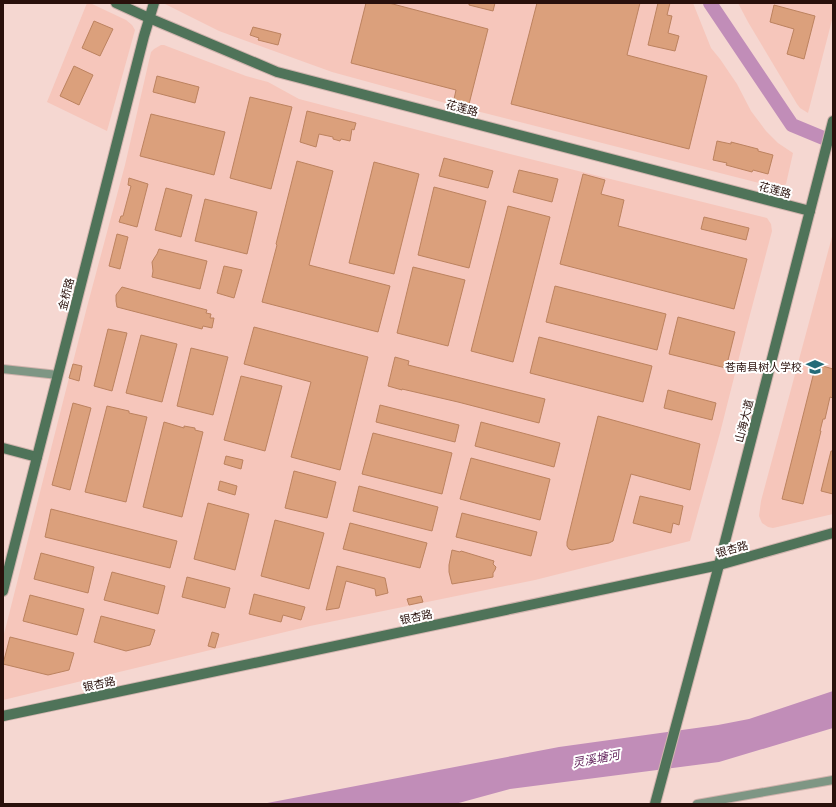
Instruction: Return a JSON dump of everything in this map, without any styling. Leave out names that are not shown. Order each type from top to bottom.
[{"type":"street","name":"花莲路","points":[[116,3],[277,72],[810,211]]},
{"type":"street","name":"金桥路","points":[[3,591],[144,36],[154,3]]},
{"type":"street","name":"山海大道","points":[[655,804],[719,565],[833,121]]},
{"type":"street","points":[[3,369],[58,375]]},
{"type":"street","points":[[3,448],[37,457]]},
{"type":"street","name":"银杏路","points":[[3,716],[719,565],[833,533]]},
{"type":"street","points":[[697,804],[833,780]]},
{"type":"shaded area","points":[[87,3],[126,20],[135,30],[107,131],[47,102]]},
{"type":"shaded area","points":[[165,3],[693,3],[711,48],[737,84],[751,111],[766,131],[778,143],[793,153],[786,184],[779,188],[449,104],[332,72],[219,31]]},
{"type":"shaded area","points":[[738,3],[833,3],[833,16],[808,113],[797,104]]},
{"type":"shaded area","points":[[161,45],[246,76],[268,82],[299,99],[510,154],[767,218],[771,224],[772,231],[720,433],[690,541],[535,580],[310,626],[3,700],[3,638],[87,307],[125,165],[151,52]]},
{"type":"shaded area","name":"苍南县树人学校","points":[[833,233],[833,514],[773,528],[768,527],[762,523],[759,516],[761,501]]},
{"type":"water","name":"灵溪塘河","points":[[833,691],[833,728],[719,762],[510,789],[455,804],[262,804],[559,747],[718,725],[749,719]]},
{"type":"building","points":[[366,3],[389,3],[488,29],[468,108],[453,104],[456,90],[351,63]]},
{"type":"building","points":[[469,3],[495,3],[493,11],[469,5]]},
{"type":"building","points":[[537,3],[640,3],[627,55],[707,76],[689,149],[511,104]]},
{"type":"building","points":[[658,3],[670,3],[667,15],[672,16],[668,33],[679,36],[675,51],[648,45]]},
{"type":"building","points":[[774,5],[815,16],[804,59],[787,54],[794,29],[770,22]]},
{"type":"building","points":[[94,21],[113,29],[100,56],[82,48]]},
{"type":"building","points":[[253,27],[281,34],[278,45],[258,40],[259,38],[250,35]]},
{"type":"building","points":[[74,66],[93,75],[79,105],[60,96]]},
{"type":"building","points":[[157,76],[199,87],[195,103],[153,92]]},
{"type":"building","points":[[250,97],[292,107],[271,189],[230,178]]},
{"type":"building","points":[[307,111],[356,123],[354,130],[352,129],[350,141],[341,139],[340,141],[333,139],[333,137],[319,134],[316,147],[300,142]]},
{"type":"building","points":[[151,114],[225,132],[214,175],[140,156]]},
{"type":"building","points":[[717,141],[731,144],[731,142],[758,149],[758,151],[773,155],[768,174],[753,170],[752,172],[726,165],[727,163],[713,160]]},
{"type":"building","points":[[444,158],[493,171],[488,188],[439,176]]},
{"type":"building","points":[[297,161],[333,171],[309,265],[390,286],[378,332],[262,302]]},
{"type":"building","points":[[374,162],[419,174],[394,274],[349,263]]},
{"type":"building","points":[[519,170],[558,179],[552,202],[513,192]]},
{"type":"building","points":[[583,174],[605,180],[601,194],[624,200],[618,226],[747,259],[734,309],[560,264]]},
{"type":"building","points":[[129,178],[148,184],[137,227],[119,222],[121,216],[123,216],[131,186],[128,185]]},
{"type":"building","points":[[434,187],[486,201],[469,268],[418,255]]},
{"type":"building","points":[[166,188],[192,195],[181,237],[155,230]]},
{"type":"building","points":[[205,199],[257,212],[247,254],[195,241]]},
{"type":"building","points":[[508,206],[550,217],[513,362],[471,351]]},
{"type":"building","points":[[704,217],[749,228],[746,240],[701,229]]},
{"type":"building","points":[[117,234],[128,237],[120,269],[109,266]]},
{"type":"building","points":[[159,249],[207,261],[200,289],[152,277],[152,262]]},
{"type":"building","points":[[224,266],[242,270],[234,298],[217,293]]},
{"type":"building","points":[[413,267],[465,280],[448,346],[397,333]]},
{"type":"building","points":[[555,286],[666,314],[657,350],[546,322]]},
{"type":"building","points":[[122,287],[207,310],[206,313],[211,314],[210,318],[214,318],[212,328],[203,326],[202,329],[117,307],[116,295]]},
{"type":"building","points":[[678,317],[735,332],[726,368],[669,354]]},
{"type":"building","points":[[254,327],[368,357],[340,470],[291,457],[311,382],[244,364]]},
{"type":"building","points":[[108,329],[127,333],[112,391],[94,386]]},
{"type":"building","points":[[141,335],[177,344],[162,402],[126,393]]},
{"type":"building","points":[[539,337],[652,366],[643,402],[530,373]]},
{"type":"building","points":[[191,348],[228,357],[213,415],[177,406]]},
{"type":"building","points":[[395,357],[409,361],[408,365],[545,399],[539,423],[388,386]]},
{"type":"building","points":[[73,364],[82,366],[79,381],[69,378]]},
{"type":"building","points":[[816,364],[833,369],[833,398],[830,397],[825,419],[823,419],[803,504],[782,499]]},
{"type":"building","points":[[241,376],[282,386],[265,451],[224,440]]},
{"type":"building","points":[[668,390],[716,403],[712,420],[664,408]]},
{"type":"building","points":[[73,403],[91,408],[70,490],[52,485]]},
{"type":"building","points":[[380,405],[459,425],[455,442],[376,422]]},
{"type":"building","points":[[107,406],[147,417],[126,502],[85,492]]},
{"type":"building","points":[[598,416],[700,444],[690,490],[631,474],[613,541],[572,550],[567,546],[567,542]]},
{"type":"building","points":[[164,422],[184,428],[184,426],[195,428],[195,430],[203,432],[182,517],[143,507]]},
{"type":"building","points":[[481,422],[560,443],[554,467],[475,446]]},
{"type":"building","points":[[373,433],[452,453],[442,494],[362,474]]},
{"type":"building","points":[[831,451],[833,451],[833,494],[821,491]]},
{"type":"building","points":[[226,456],[243,460],[241,469],[224,464]]},
{"type":"building","points":[[471,458],[550,479],[540,520],[460,499]]},
{"type":"building","points":[[294,471],[336,482],[327,518],[285,508]]},
{"type":"building","points":[[220,481],[237,486],[235,495],[218,490]]},
{"type":"building","points":[[359,486],[438,507],[432,531],[353,511]]},
{"type":"building","points":[[640,496],[683,506],[679,525],[673,523],[671,533],[633,523]]},
{"type":"building","points":[[208,503],[249,514],[235,570],[194,559]]},
{"type":"building","points":[[51,509],[177,541],[170,568],[45,537]]},
{"type":"building","points":[[462,513],[537,532],[531,556],[456,537]]},
{"type":"building","points":[[275,520],[324,533],[309,589],[261,576]]},
{"type":"building","points":[[350,523],[427,543],[420,568],[343,549]]},
{"type":"building","points":[[452,550],[461,551],[494,561],[493,564],[496,567],[493,577],[452,584],[449,565]]},
{"type":"building","points":[[41,553],[94,567],[88,593],[34,579]]},
{"type":"building","points":[[337,566],[385,578],[388,593],[376,596],[375,589],[346,581],[339,608],[326,610]]},
{"type":"building","points":[[112,572],[165,586],[158,614],[104,600]]},
{"type":"building","points":[[187,577],[230,588],[225,608],[182,597]]},
{"type":"building","points":[[254,594],[305,607],[301,620],[283,615],[281,622],[249,614]]},
{"type":"building","points":[[30,595],[84,609],[77,635],[23,621]]},
{"type":"building","points":[[421,596],[423,602],[409,605],[407,599]]},
{"type":"building","points":[[101,616],[155,630],[150,645],[126,651],[94,642]]},
{"type":"building","points":[[212,632],[219,634],[215,648],[208,646]]},
{"type":"building","points":[[10,637],[74,653],[69,670],[48,675],[3,664]]},
{"type":"waterway","points":[[710,3],[792,125],[833,142]]},
{"type":"place","name":"苍南县树人学校","points":[[815,367]]}]
